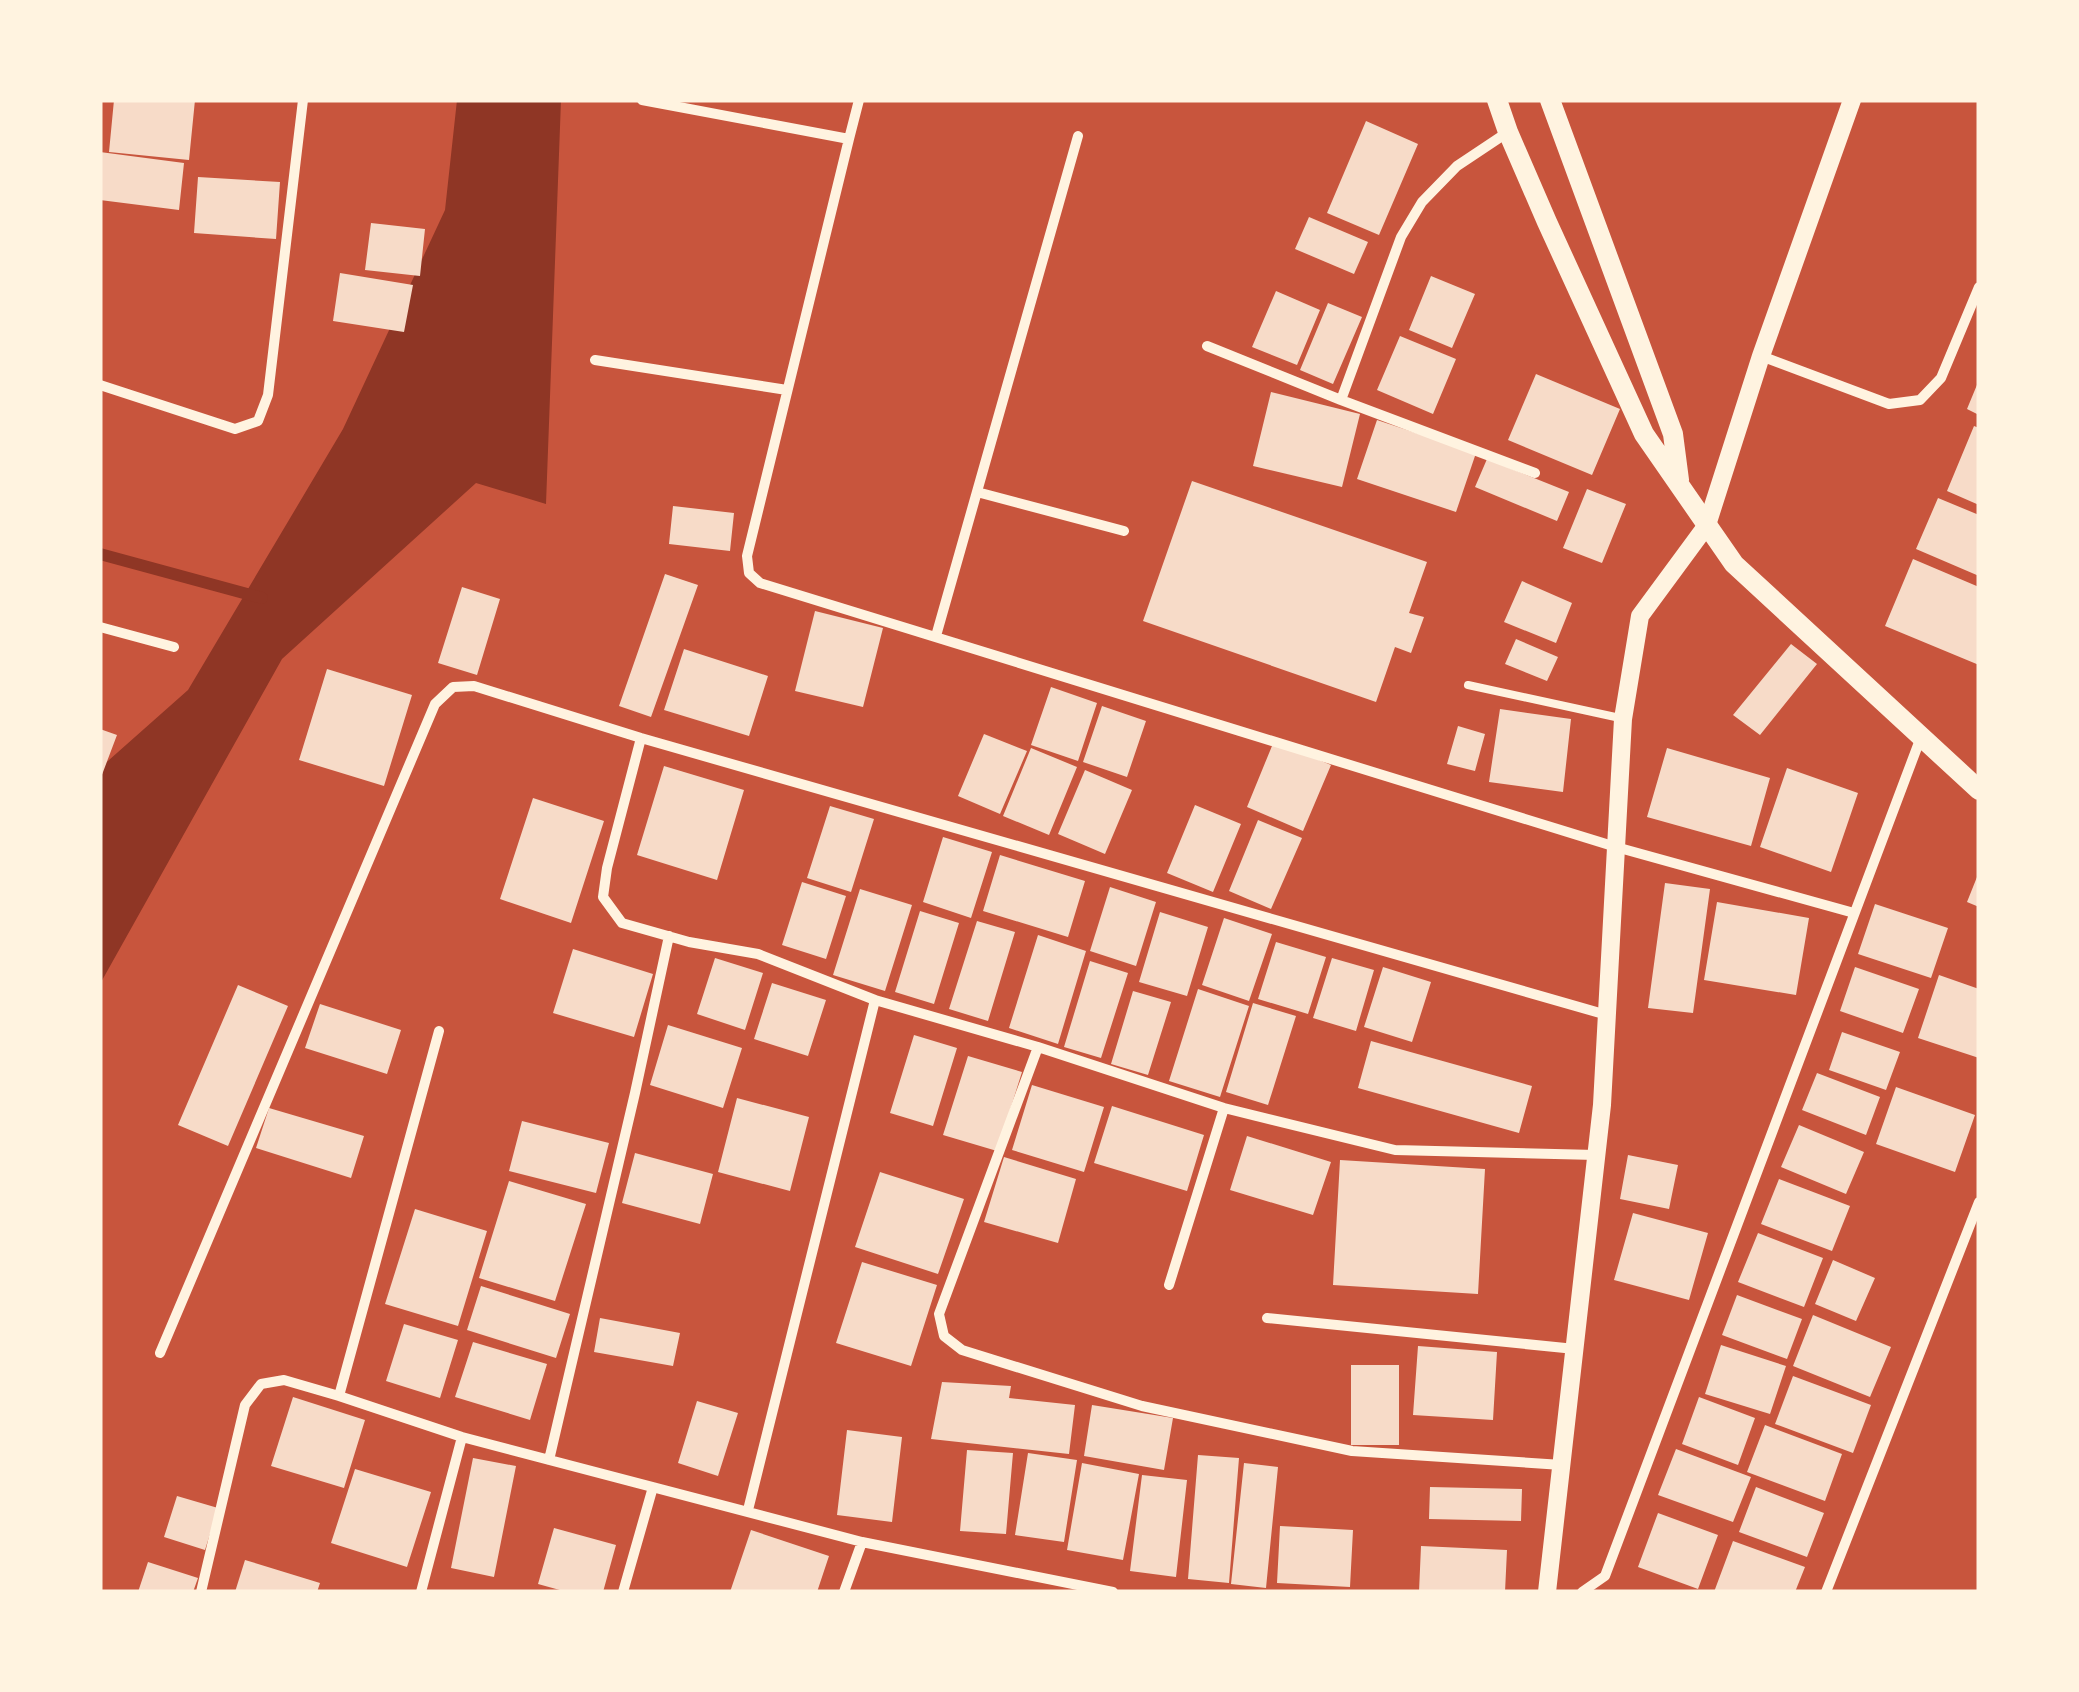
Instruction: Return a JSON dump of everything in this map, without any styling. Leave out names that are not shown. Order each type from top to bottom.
[{"type":"main road","points":[[1497,100],[1644,434],[1707,526],[1734,564],[1979,790]]},
{"type":"main road","points":[[1550,100],[1673,434],[1680,487]]},
{"type":"street","points":[[100,385],[236,429],[258,420],[268,395],[303,100]]},
{"type":"street","points":[[642,100],[848,140]]},
{"type":"street","points":[[859,100],[746,556],[749,573],[760,583],[1616,847],[1854,913]]},
{"type":"street","points":[[1547,1592],[1602,1106],[1623,719],[1640,616],[1707,526],[1761,356],[1852,100]]},
{"type":"street","points":[[1341,400],[1401,237],[1422,202],[1457,166],[1508,132]]},
{"type":"street","points":[[936,636],[1078,136]]},
{"type":"street","points":[[1761,356],[1889,404],[1920,400],[1941,378],[1979,287]]},
{"type":"street","points":[[1206,346],[1535,473]]},
{"type":"street","points":[[596,360],[787,390]]},
{"type":"street","points":[[977,492],[1124,531]]},
{"type":"street","points":[[100,626],[174,647]]},
{"type":"street","points":[[160,1353],[435,704],[454,687],[474,686],[641,738],[1607,1016]]},
{"type":"street","points":[[1582,1592],[1604,1576],[1921,736]]},
{"type":"street","points":[[641,738],[603,897],[622,923],[758,954],[875,1000],[1038,1047],[1224,1108],[1395,1150],[1596,1155]]},
{"type":"street","points":[[548,1460],[636,1093],[668,936]]},
{"type":"street","points":[[748,1510],[875,1000]]},
{"type":"street","points":[[339,1396],[439,1031]]},
{"type":"street","points":[[1038,1047],[939,1314],[944,1336],[962,1350],[1142,1406],[1352,1451],[1562,1465]]},
{"type":"street","points":[[1168,1285],[1224,1108]]},
{"type":"street","points":[[1826,1592],[1979,1202]]},
{"type":"street","points":[[1267,1318],[1576,1349]]},
{"type":"street","points":[[201,1592],[245,1405],[261,1384],[284,1380],[462,1436],[862,1542],[1058,1587],[1113,1592]]},
{"type":"street","points":[[421,1592],[462,1436]]},
{"type":"street","points":[[624,1592],[654,1486]]},
{"type":"street","points":[[844,1592],[862,1542]]},
{"type":"lane","points":[[1468,685],[1623,719]]},
{"type":"shaded area","points":[[457,100],[561,100],[546,504],[476,483],[282,659],[100,984],[100,768],[188,690],[343,429],[445,210]]},
{"type":"building","points":[[114,100],[195,100],[189,160],[109,152]]},
{"type":"building","points":[[1366,121],[1418,144],[1379,235],[1327,213]]},
{"type":"building","points":[[100,152],[184,163],[179,210],[100,200]]},
{"type":"building","points":[[198,177],[280,182],[276,239],[194,233]]},
{"type":"building","points":[[1309,217],[1368,242],[1354,274],[1295,249]]},
{"type":"building","points":[[371,223],[425,229],[420,276],[365,270]]},
{"type":"building","points":[[340,273],[413,285],[404,332],[333,321]]},
{"type":"building","points":[[1431,276],[1475,294],[1452,348],[1409,330]]},
{"type":"building","points":[[1276,291],[1320,310],[1297,365],[1252,347]]},
{"type":"building","points":[[1328,303],[1362,317],[1333,384],[1300,370]]},
{"type":"building","points":[[1400,336],[1456,359],[1433,414],[1377,390]]},
{"type":"building","points":[[1536,374],[1620,409],[1592,475],[1508,440]]},
{"type":"building","points":[[1979,380],[1979,415],[1967,409]]},
{"type":"building","points":[[1271,392],[1360,414],[1342,487],[1253,466]]},
{"type":"building","points":[[1377,420],[1476,453],[1456,512],[1357,479]]},
{"type":"building","points":[[1974,426],[1979,428],[1979,505],[1947,491]]},
{"type":"building","points":[[1487,459],[1569,492],[1557,521],[1475,487]]},
{"type":"building","points":[[1192,481],[1427,562],[1409,613],[1424,617],[1411,653],[1395,647],[1376,702],[1143,621]]},
{"type":"building","points":[[1587,489],[1626,504],[1602,563],[1563,548]]},
{"type":"building","points":[[1938,498],[1979,515],[1979,576],[1916,549]]},
{"type":"building","points":[[673,506],[734,513],[730,551],[669,544]]},
{"type":"building","points":[[1913,559],[1979,587],[1979,665],[1885,626]]},
{"type":"building","points":[[665,574],[698,585],[651,717],[619,706]]},
{"type":"building","points":[[1522,581],[1572,603],[1556,643],[1504,622]]},
{"type":"building","points":[[462,587],[500,599],[477,675],[438,663]]},
{"type":"building","points":[[815,611],[883,628],[863,707],[795,691]]},
{"type":"building","points":[[1516,639],[1558,657],[1547,681],[1505,664]]},
{"type":"building","points":[[1791,644],[1817,664],[1760,735],[1733,715]]},
{"type":"building","points":[[684,649],[768,676],[749,736],[664,710]]},
{"type":"building","points":[[327,669],[412,695],[384,786],[299,760]]},
{"type":"building","points":[[1051,687],[1097,703],[1078,761],[1031,745]]},
{"type":"building","points":[[1102,706],[1146,721],[1127,777],[1083,762]]},
{"type":"building","points":[[1500,709],[1571,719],[1563,792],[1489,782]]},
{"type":"building","points":[[1458,726],[1485,734],[1475,771],[1447,764]]},
{"type":"building","points":[[100,729],[117,735],[100,780]]},
{"type":"building","points":[[984,734],[1027,751],[1000,814],[958,796]]},
{"type":"building","points":[[1274,741],[1331,765],[1303,831],[1247,807]]},
{"type":"building","points":[[1031,748],[1077,767],[1049,835],[1003,816]]},
{"type":"building","points":[[1667,748],[1770,778],[1751,846],[1647,817]]},
{"type":"building","points":[[664,766],[744,790],[717,880],[637,855]]},
{"type":"building","points":[[1787,768],[1858,793],[1831,872],[1760,847]]},
{"type":"building","points":[[1085,770],[1132,790],[1105,854],[1058,834]]},
{"type":"building","points":[[533,798],[604,821],[571,923],[500,899]]},
{"type":"building","points":[[1195,805],[1241,824],[1213,892],[1167,873]]},
{"type":"building","points":[[830,806],[874,819],[851,892],[807,878]]},
{"type":"building","points":[[1258,820],[1302,838],[1271,909],[1229,891]]},
{"type":"building","points":[[943,837],[992,852],[971,918],[923,902]]},
{"type":"building","points":[[1000,855],[1085,881],[1068,937],[983,911]]},
{"type":"building","points":[[1979,872],[1979,907],[1967,902]]},
{"type":"building","points":[[802,882],[846,896],[826,959],[782,945]]},
{"type":"building","points":[[1665,883],[1710,889],[1693,1013],[1648,1008]]},
{"type":"building","points":[[1110,887],[1156,902],[1136,966],[1090,951]]},
{"type":"building","points":[[860,889],[912,905],[885,991],[833,975]]},
{"type":"building","points":[[1717,902],[1809,918],[1796,995],[1704,980]]},
{"type":"building","points":[[1875,904],[1948,928],[1931,978],[1858,954]]},
{"type":"building","points":[[920,911],[959,923],[934,1004],[895,992]]},
{"type":"building","points":[[1160,912],[1208,927],[1187,996],[1139,982]]},
{"type":"building","points":[[1224,918],[1272,934],[1249,1001],[1202,985]]},
{"type":"building","points":[[977,921],[1015,932],[988,1021],[949,1009]]},
{"type":"building","points":[[1038,935],[1086,951],[1058,1044],[1009,1028]]},
{"type":"building","points":[[1276,942],[1326,957],[1308,1014],[1258,999]]},
{"type":"building","points":[[573,949],[653,974],[634,1037],[553,1013]]},
{"type":"building","points":[[715,958],[763,973],[745,1030],[697,1014]]},
{"type":"building","points":[[1332,958],[1374,970],[1356,1031],[1313,1018]]},
{"type":"building","points":[[1090,961],[1128,973],[1101,1058],[1064,1047]]},
{"type":"building","points":[[1383,967],[1431,982],[1412,1042],[1364,1027]]},
{"type":"building","points":[[1855,967],[1919,989],[1903,1033],[1840,1011]]},
{"type":"building","points":[[1939,975],[1979,989],[1979,1058],[1918,1038]]},
{"type":"building","points":[[772,983],[826,1000],[808,1056],[754,1039]]},
{"type":"building","points":[[238,985],[288,1006],[228,1146],[178,1125]]},
{"type":"building","points":[[1198,989],[1249,1006],[1220,1097],[1169,1081]]},
{"type":"building","points":[[1133,991],[1171,1002],[1148,1075],[1111,1064]]},
{"type":"building","points":[[1253,1003],[1296,1016],[1268,1105],[1226,1092]]},
{"type":"building","points":[[320,1004],[401,1030],[387,1074],[305,1048]]},
{"type":"building","points":[[668,1025],[742,1048],[723,1108],[650,1085]]},
{"type":"building","points":[[1842,1032],[1900,1052],[1886,1090],[1829,1070]]},
{"type":"building","points":[[914,1035],[957,1048],[933,1126],[890,1113]]},
{"type":"building","points":[[1371,1041],[1532,1086],[1519,1133],[1358,1088]]},
{"type":"building","points":[[968,1056],[1022,1072],[997,1151],[943,1135]]},
{"type":"building","points":[[1817,1073],[1880,1097],[1866,1135],[1802,1110]]},
{"type":"building","points":[[1032,1085],[1104,1107],[1084,1172],[1012,1150]]},
{"type":"building","points":[[1896,1087],[1975,1115],[1955,1172],[1876,1144]]},
{"type":"building","points":[[737,1098],[809,1117],[790,1191],[718,1172]]},
{"type":"building","points":[[1112,1106],[1204,1135],[1187,1191],[1094,1163]]},
{"type":"building","points":[[269,1108],[364,1136],[351,1178],[256,1148]]},
{"type":"building","points":[[522,1121],[609,1143],[596,1193],[509,1171]]},
{"type":"building","points":[[1799,1125],[1864,1152],[1846,1194],[1781,1167]]},
{"type":"building","points":[[1247,1136],[1331,1162],[1313,1215],[1230,1190]]},
{"type":"building","points":[[635,1153],[713,1174],[700,1224],[622,1203]]},
{"type":"building","points":[[1628,1155],[1678,1165],[1669,1209],[1620,1199]]},
{"type":"building","points":[[1004,1157],[1076,1179],[1058,1243],[984,1222]]},
{"type":"building","points":[[1340,1160],[1485,1169],[1478,1294],[1333,1285]]},
{"type":"building","points":[[880,1172],[964,1199],[938,1274],[855,1247]]},
{"type":"building","points":[[1779,1179],[1850,1206],[1832,1251],[1761,1224]]},
{"type":"building","points":[[509,1181],[586,1204],[555,1301],[479,1278]]},
{"type":"building","points":[[415,1209],[487,1231],[458,1326],[385,1304]]},
{"type":"building","points":[[1633,1213],[1708,1233],[1689,1300],[1614,1280]]},
{"type":"building","points":[[1758,1233],[1823,1258],[1804,1307],[1738,1282]]},
{"type":"building","points":[[1833,1260],[1875,1278],[1856,1321],[1815,1304]]},
{"type":"building","points":[[862,1262],[937,1285],[911,1366],[836,1343]]},
{"type":"building","points":[[481,1286],[570,1314],[556,1358],[467,1330]]},
{"type":"building","points":[[1737,1295],[1802,1319],[1787,1359],[1722,1335]]},
{"type":"building","points":[[1813,1315],[1891,1347],[1870,1397],[1793,1366]]},
{"type":"building","points":[[600,1318],[680,1333],[673,1366],[594,1352]]},
{"type":"building","points":[[404,1324],[458,1340],[440,1398],[386,1381]]},
{"type":"building","points":[[473,1342],[547,1364],[530,1420],[455,1397]]},
{"type":"building","points":[[1721,1345],[1786,1366],[1770,1414],[1705,1394]]},
{"type":"building","points":[[1418,1346],[1497,1352],[1493,1420],[1413,1415]]},
{"type":"building","points":[[1351,1365],[1399,1365],[1399,1445],[1351,1445]]},
{"type":"building","points":[[1793,1376],[1871,1405],[1853,1453],[1775,1424]]},
{"type":"building","points":[[942,1382],[1011,1386],[1009,1398],[1075,1405],[1069,1454],[931,1439]]},
{"type":"building","points":[[293,1397],[365,1420],[344,1488],[271,1466]]},
{"type":"building","points":[[1699,1397],[1755,1418],[1738,1465],[1682,1444]]},
{"type":"building","points":[[697,1401],[738,1413],[718,1476],[678,1463]]},
{"type":"building","points":[[1092,1405],[1173,1418],[1164,1470],[1084,1456]]},
{"type":"building","points":[[1765,1425],[1842,1454],[1825,1501],[1747,1472]]},
{"type":"building","points":[[847,1430],[902,1437],[892,1522],[837,1515]]},
{"type":"building","points":[[1676,1449],[1751,1477],[1733,1522],[1658,1495]]},
{"type":"building","points":[[967,1450],[1013,1453],[1006,1534],[960,1531]]},
{"type":"building","points":[[1028,1453],[1077,1460],[1064,1542],[1015,1535]]},
{"type":"building","points":[[1198,1455],[1239,1458],[1229,1583],[1188,1579]]},
{"type":"building","points":[[473,1458],[516,1466],[494,1577],[451,1568]]},
{"type":"building","points":[[1082,1463],[1139,1474],[1123,1560],[1067,1550]]},
{"type":"building","points":[[1244,1463],[1278,1467],[1266,1588],[1231,1584]]},
{"type":"building","points":[[355,1469],[431,1492],[407,1567],[331,1543]]},
{"type":"building","points":[[1142,1475],[1187,1480],[1176,1577],[1130,1571]]},
{"type":"building","points":[[1430,1487],[1522,1489],[1521,1521],[1429,1519]]},
{"type":"building","points":[[1756,1487],[1824,1513],[1807,1557],[1739,1532]]},
{"type":"building","points":[[177,1496],[218,1508],[205,1550],[164,1537]]},
{"type":"building","points":[[1658,1513],[1718,1535],[1698,1589],[1638,1567]]},
{"type":"building","points":[[1280,1526],[1353,1530],[1350,1587],[1277,1583]]},
{"type":"building","points":[[554,1528],[616,1545],[603,1592],[567,1592],[538,1584]]},
{"type":"building","points":[[751,1530],[829,1556],[817,1592],[730,1592]]},
{"type":"building","points":[[1733,1541],[1805,1567],[1795,1592],[1714,1592]]},
{"type":"building","points":[[1421,1546],[1507,1550],[1505,1592],[1419,1592]]},
{"type":"building","points":[[245,1560],[320,1583],[317,1592],[235,1592]]},
{"type":"building","points":[[148,1562],[198,1578],[193,1592],[138,1592]]},
{"type":"waterway","points":[[100,554],[262,598]]}]
